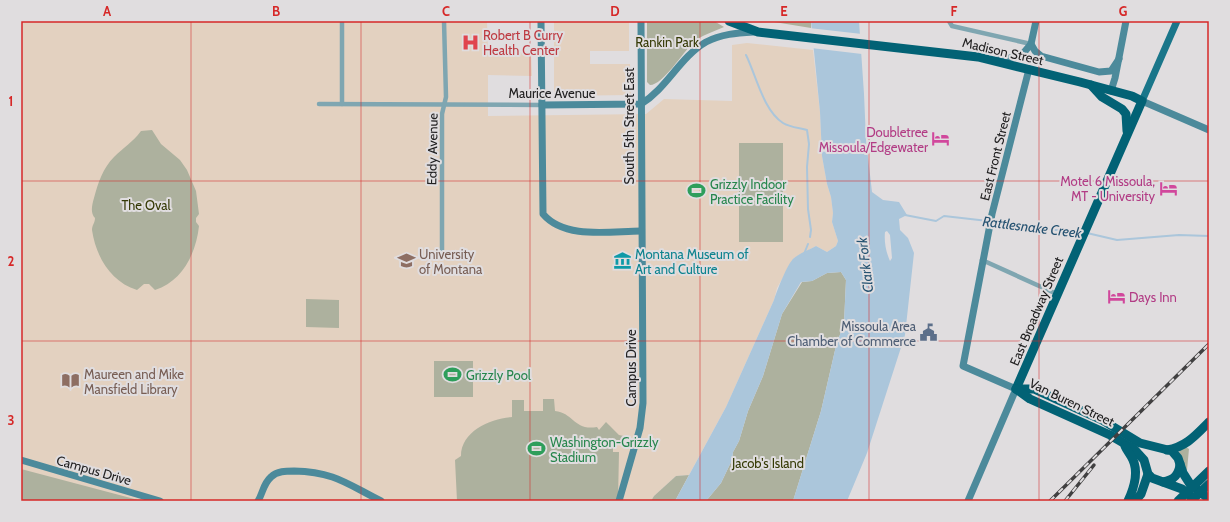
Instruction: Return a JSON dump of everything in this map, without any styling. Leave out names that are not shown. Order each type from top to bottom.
[{"type":"highway","name":"Madison Street","points":[[729,21],[758,32],[958,53],[996,60],[1142,100]]},
{"type":"highway","points":[[1091,85],[1102,97],[1123,109],[1126,114],[1127,132]]},
{"type":"highway","name":"East Broadway Street","points":[[1016,389],[1142,100]]},
{"type":"highway","name":"Van Buren Street","points":[[1016,389],[1030,399],[1123,443],[1140,455],[1154,480],[1182,489],[1195,501]]},
{"type":"highway","name":"Van Buren Street","points":[[1016,389],[1034,389],[1102,420],[1140,443],[1165,450]]},
{"type":"highway","points":[[1135,501],[1141,494],[1152,454],[1181,447],[1209,422]]},
{"type":"highway","points":[[1123,443],[1136,466],[1135,485],[1128,501]]},
{"type":"highway","points":[[1165,450],[1176,454],[1183,473],[1190,484],[1209,499]]},
{"type":"highway","points":[[1163,482],[1175,478],[1180,464]]},
{"type":"highway","points":[[1178,501],[1209,471]]},
{"type":"highway","points":[[1191,501],[1209,484]]},
{"type":"main road","name":"East Broadway Street","points":[[1142,100],[1177,21]]},
{"type":"street","points":[[342,21],[342,104]]},
{"type":"street","name":"Eddy Avenue","points":[[442,254],[442,114],[446,97],[444,21]]},
{"type":"street","points":[[542,21],[543,214],[548,221],[573,230],[641,231]]},
{"type":"street","name":"South 5th Street East","points":[[641,21],[641,231]]},
{"type":"street","points":[[950,21],[952,26],[1031,44]]},
{"type":"street","points":[[996,60],[1021,56],[1031,44],[1036,21]]},
{"type":"street","points":[[1111,91],[1126,21]]},
{"type":"street","points":[[641,104],[653,96],[688,58],[706,42],[732,33],[758,32]]},
{"type":"street","name":"Madison Street","points":[[1031,44],[1035,51],[1041,56],[1099,72],[1106,73],[1112,70],[1119,59]]},
{"type":"street","name":"East Front Street","points":[[1016,389],[963,366],[982,260],[992,214],[1029,69]]},
{"type":"street","name":"Madison Street","points":[[1142,100],[1209,130]]},
{"type":"street","name":"Maurice Avenue","points":[[319,104],[641,104]]},
{"type":"street","name":"Campus Drive","points":[[619,501],[642,418],[643,299],[641,231]]},
{"type":"street","points":[[982,260],[1058,294]]},
{"type":"street","name":"East Broadway Street","points":[[968,501],[1016,389]]},
{"type":"street","name":"Campus Drive","points":[[21,460],[160,501]]},
{"type":"street","points":[[258,501],[263,487],[272,475],[288,471],[312,472],[330,475],[381,501]]},
{"type":"shaded area","name":"University of Montana","points":[[21,21],[531,21],[531,23],[487,22],[488,52],[531,52],[532,76],[488,75],[488,116],[646,114],[664,99],[732,101],[732,45],[747,43],[813,50],[820,112],[822,156],[831,197],[833,213],[832,222],[838,241],[836,246],[827,252],[816,246],[794,258],[777,288],[774,300],[726,407],[689,475],[676,476],[654,496],[651,501],[21,501]]},
{"type":"shaded area","points":[[554,21],[629,21],[629,51],[590,51],[590,64],[630,64],[631,95],[554,96]]},
{"type":"green space","name":"Rankin Park","points":[[647,21],[714,21],[724,27],[696,40],[661,80],[650,85],[647,82]]},
{"type":"green space","points":[[768,21],[811,21],[811,28]]},
{"type":"green space","name":"The Oval","points":[[152,130],[161,144],[180,160],[187,170],[196,191],[199,214],[196,218],[196,222],[199,226],[195,246],[191,256],[180,273],[165,286],[155,290],[149,284],[144,284],[137,290],[128,286],[112,275],[101,259],[92,230],[95,218],[92,214],[92,206],[99,181],[110,161],[141,131]]},
{"type":"green space","points":[[739,143],[783,143],[783,242],[739,242]]},
{"type":"green space","name":"Jacob's Island","points":[[841,272],[846,280],[844,323],[836,346],[821,411],[793,501],[706,501],[721,483],[732,460],[733,452],[739,441],[748,411],[763,376],[782,314],[802,282],[812,281],[827,273]]},
{"type":"green space","points":[[306,299],[339,300],[339,328],[306,327]]},
{"type":"green space","name":"Grizzly Pool","points":[[434,361],[473,361],[473,397],[434,397]]},
{"type":"green space","name":"Washington-Grizzly Stadium","points":[[543,399],[554,399],[555,411],[561,412],[583,426],[589,428],[597,427],[599,430],[606,422],[619,435],[628,437],[625,444],[616,445],[613,443],[613,452],[619,452],[618,500],[457,501],[455,460],[461,456],[462,447],[466,440],[472,433],[487,423],[512,417],[512,400],[524,400],[524,411],[543,411]]},
{"type":"green space","points":[[1186,447],[1189,449],[1187,470],[1185,471],[1179,453],[1180,450]]},
{"type":"green space","points":[[21,469],[142,501],[21,501]]},
{"type":"green space","points":[[689,475],[675,501],[651,501],[654,496],[676,476]]},
{"type":"water","name":"Clark Fork","points":[[811,21],[859,21],[866,140],[872,192],[883,200],[899,202],[907,215],[899,219],[900,230],[908,238],[914,253],[905,335],[867,453],[847,501],[793,501],[821,411],[836,346],[844,323],[846,280],[841,272],[827,273],[812,281],[801,282],[782,314],[763,376],[748,411],[739,441],[733,452],[732,460],[721,483],[706,501],[675,501],[726,407],[774,300],[782,278],[791,261],[816,246],[827,252],[836,246],[838,241],[832,222],[833,213],[831,197],[822,156],[820,112]],"holes":[[[887,231],[890,235],[892,258],[890,261],[887,254],[885,232]]]},
{"type":"pier","points":[[809,28],[862,34],[862,54],[811,48]]},
{"type":"waterway","points":[[746,55],[770,110],[783,123],[807,130],[809,144],[807,167],[808,209],[811,230],[810,237]]},
{"type":"waterway","name":"Rattlesnake Creek","points":[[905,215],[936,221],[944,216],[988,221]]},
{"type":"waterway","name":"Rattlesnake Creek","points":[[992,221],[1029,228],[1081,232]]},
{"type":"waterway","name":"Rattlesnake Creek","points":[[1087,233],[1117,240],[1179,235],[1209,236]]},
{"type":"waterway","points":[[804,254],[808,244]]},
{"type":"railway","points":[[1050,501],[1209,344]]},
{"type":"railway","points":[[1065,501],[1094,465]]},
{"type":"place","name":"Robert B Curry Health Center","points":[[470,42]]},
{"type":"place","name":"Doubletree Missoula/Edgewater","points":[[941,139]]},
{"type":"place","name":"Motel 6 Missoula, MT - University","points":[[1168,188]]},
{"type":"place","name":"Grizzly Indoor Practice Facility","points":[[697,191]]},
{"type":"place","name":"University of Montana","points":[[406,261]]},
{"type":"place","name":"Montana Museum of Art and Culture","points":[[622,261]]},
{"type":"place","name":"Days Inn","points":[[1116,297]]},
{"type":"place","name":"Missoula Area Chamber of Commerce","points":[[929,333]]},
{"type":"place","name":"Grizzly Pool","points":[[453,375]]},
{"type":"place","name":"Maureen and Mike Mansfield Library","points":[[71,381]]},
{"type":"place","name":"Washington-Grizzly Stadium","points":[[537,449]]}]
